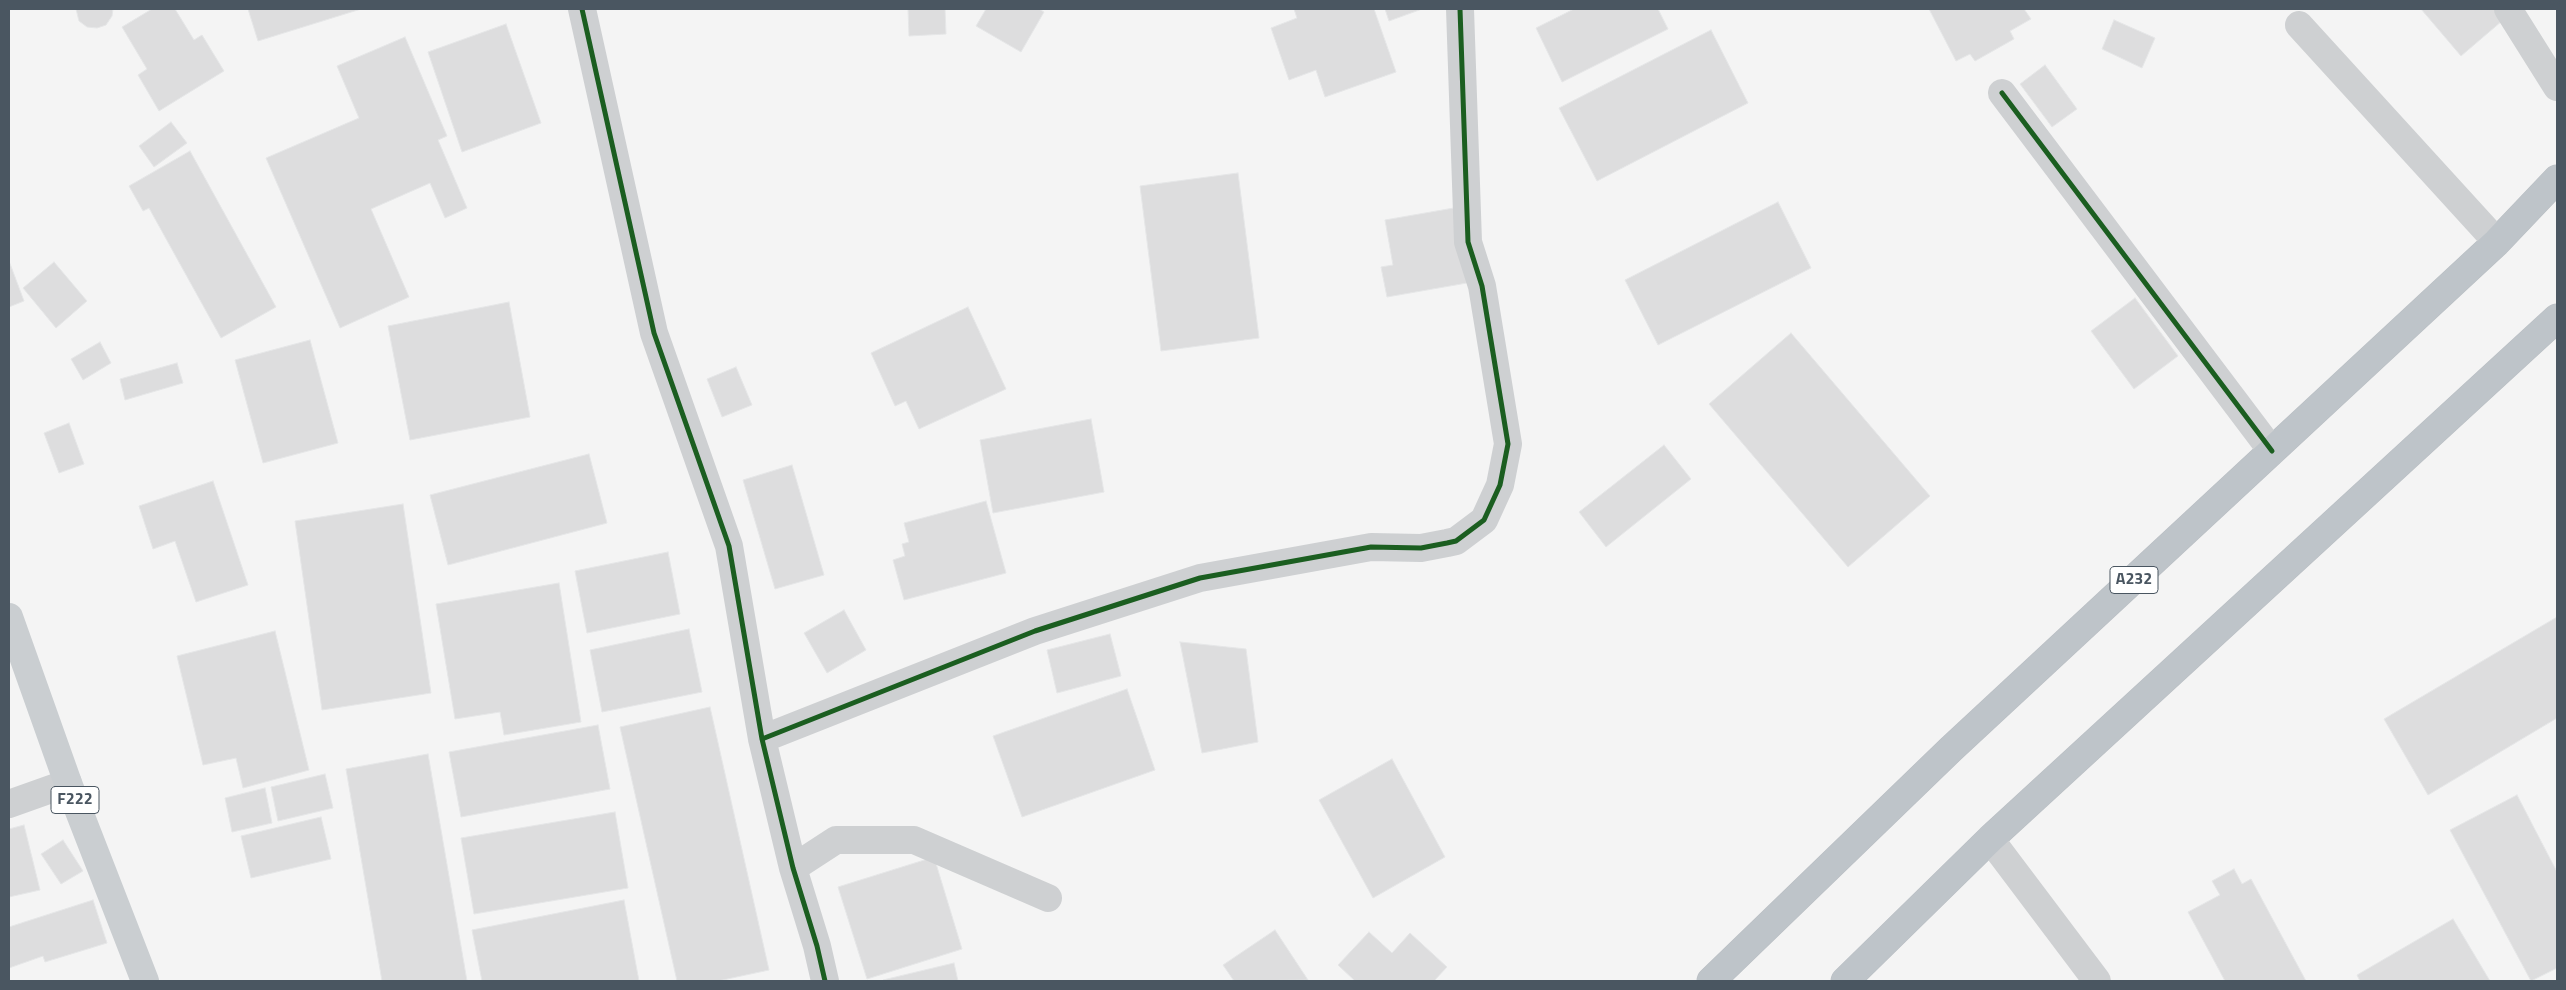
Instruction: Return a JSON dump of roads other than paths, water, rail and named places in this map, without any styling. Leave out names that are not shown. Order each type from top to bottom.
[{"type":"highway","name":"A232","points":[[1712,981],[1951,749],[2497,242],[2557,179]]},
{"type":"highway","points":[[1845,981],[1990,839],[2557,318]]},
{"type":"main road","name":"F222","points":[[9,617],[68,783],[146,981]]},
{"type":"street","points":[[582,9],[654,333],[728,546],[762,740],[793,868],[817,946],[825,981]]},
{"type":"street","points":[[762,740],[1035,631],[1200,578],[1371,547],[1421,548],[1447,543],[1456,541],[1484,520],[1500,485],[1508,444],[1482,286],[1468,242],[1460,9]]},
{"type":"street","points":[[2508,9],[2557,87]]},
{"type":"street","points":[[2300,25],[2497,242]]},
{"type":"street","points":[[2002,93],[2272,451]]},
{"type":"street","points":[[9,804],[68,783]]},
{"type":"street","points":[[1990,839],[2097,981]]},
{"type":"street","points":[[793,868],[836,840],[914,840],[1048,898]]}]
